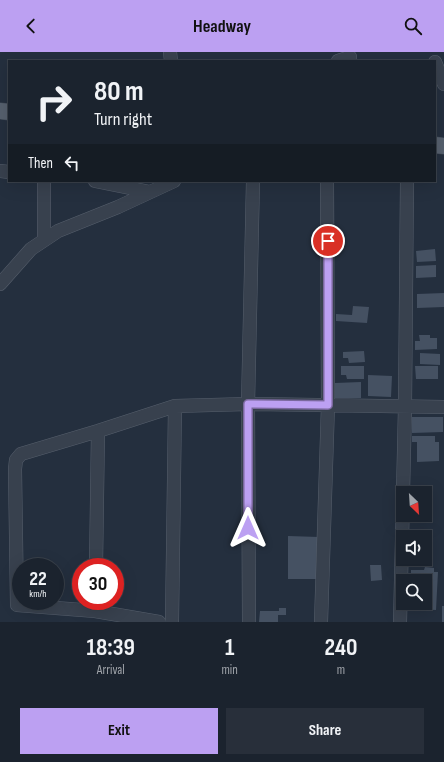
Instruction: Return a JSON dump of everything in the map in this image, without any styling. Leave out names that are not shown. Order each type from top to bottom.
[{"type":"street","points":[[436,64],[444,84]]},
{"type":"street","points":[[44,182],[44,240]]},
{"type":"street","points":[[100,182],[150,192]]},
{"type":"street","points":[[0,284],[31,249],[58,231],[118,207],[172,182]]},
{"type":"street","points":[[249,622],[248,404],[253,182]]},
{"type":"street","points":[[321,622],[328,405],[327,182]]},
{"type":"street","points":[[403,486],[407,182]]},
{"type":"street","points":[[72,606],[18,605],[16,460],[21,454],[175,406],[248,404],[444,407]]},
{"type":"street","points":[[172,622],[175,406]]},
{"type":"street","points":[[96,558],[98,431]]},
{"type":"street","points":[[400,622],[402,522]]},
{"type":"street","points":[[111,610],[159,622]]},
{"type":"building","points":[[435,249],[436,261],[417,262],[416,251]]},
{"type":"building","points":[[436,265],[436,277],[416,278],[416,266]]},
{"type":"building","points":[[444,293],[444,307],[417,308],[417,294]]},
{"type":"building","points":[[353,306],[369,307],[367,323],[336,321],[336,314],[352,315]]},
{"type":"building","points":[[419,335],[430,335],[430,338],[437,338],[437,349],[415,350],[415,341],[420,341]]},
{"type":"building","points":[[364,351],[365,362],[349,363],[348,358],[343,358],[343,352]]},
{"type":"building","points":[[420,353],[440,354],[440,365],[420,364]]},
{"type":"building","points":[[341,366],[364,366],[364,379],[347,379],[346,375],[341,375]]},
{"type":"building","points":[[415,366],[438,366],[438,379],[416,379]]},
{"type":"building","points":[[368,375],[392,376],[391,397],[368,396]]},
{"type":"building","points":[[361,382],[361,398],[335,398],[335,383]]},
{"type":"building","points":[[412,417],[443,417],[443,432],[412,433]]},
{"type":"building","points":[[412,436],[435,436],[435,442],[439,442],[439,461],[417,462],[417,442],[412,442]]},
{"type":"building","points":[[288,536],[319,537],[318,579],[288,579]]},
{"type":"building","points":[[370,565],[381,565],[382,580],[371,581]]},
{"type":"building","points":[[425,567],[434,568],[434,572],[438,572],[436,610],[432,610],[432,574],[411,574],[411,570],[424,570]]},
{"type":"building","points":[[442,606],[444,606],[444,622],[442,622]]},
{"type":"building","points":[[279,608],[286,608],[286,615],[278,615],[278,622],[259,622],[260,611],[279,611]]},
{"type":"route","points":[[248,528],[248,404],[328,405],[328,241]]}]
